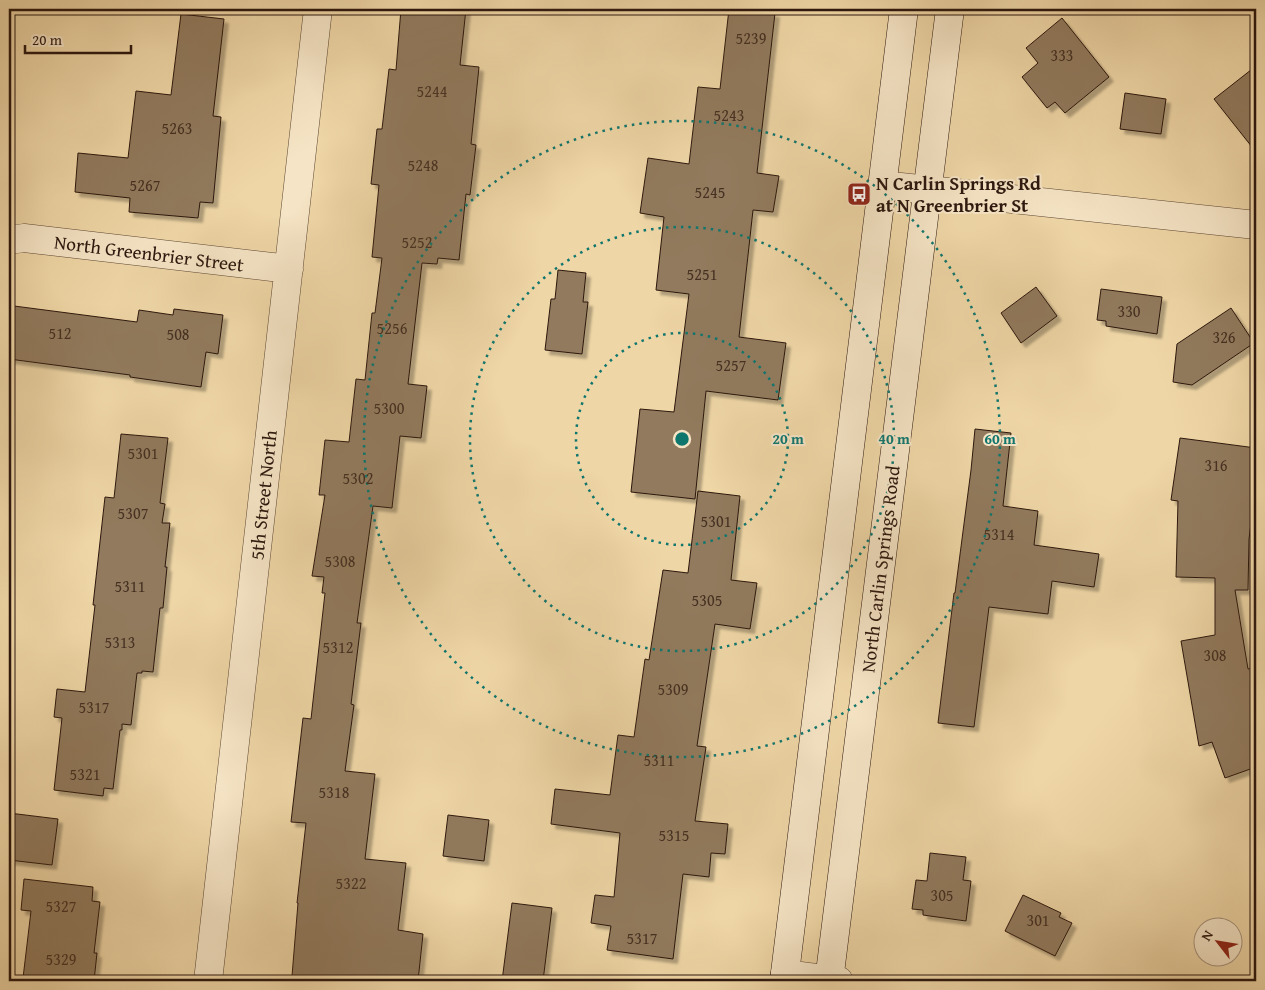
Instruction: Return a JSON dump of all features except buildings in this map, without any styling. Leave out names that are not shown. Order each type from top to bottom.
[{"type":"main road","name":"5th Street North","points":[[208,981],[318,9]]},
{"type":"main road","points":[[832,981],[785,978],[904,9]]},
{"type":"main road","name":"North Carlin Springs Road","points":[[832,981],[950,9]]},
{"type":"main road","points":[[882,185],[1256,225]]},
{"type":"main road","name":"North Greenbrier Street","points":[[9,240],[24,238],[289,269]]},
{"type":"place","name":"N Carlin Springs Rd at N Greenbrier St","points":[[859,194]]}]
